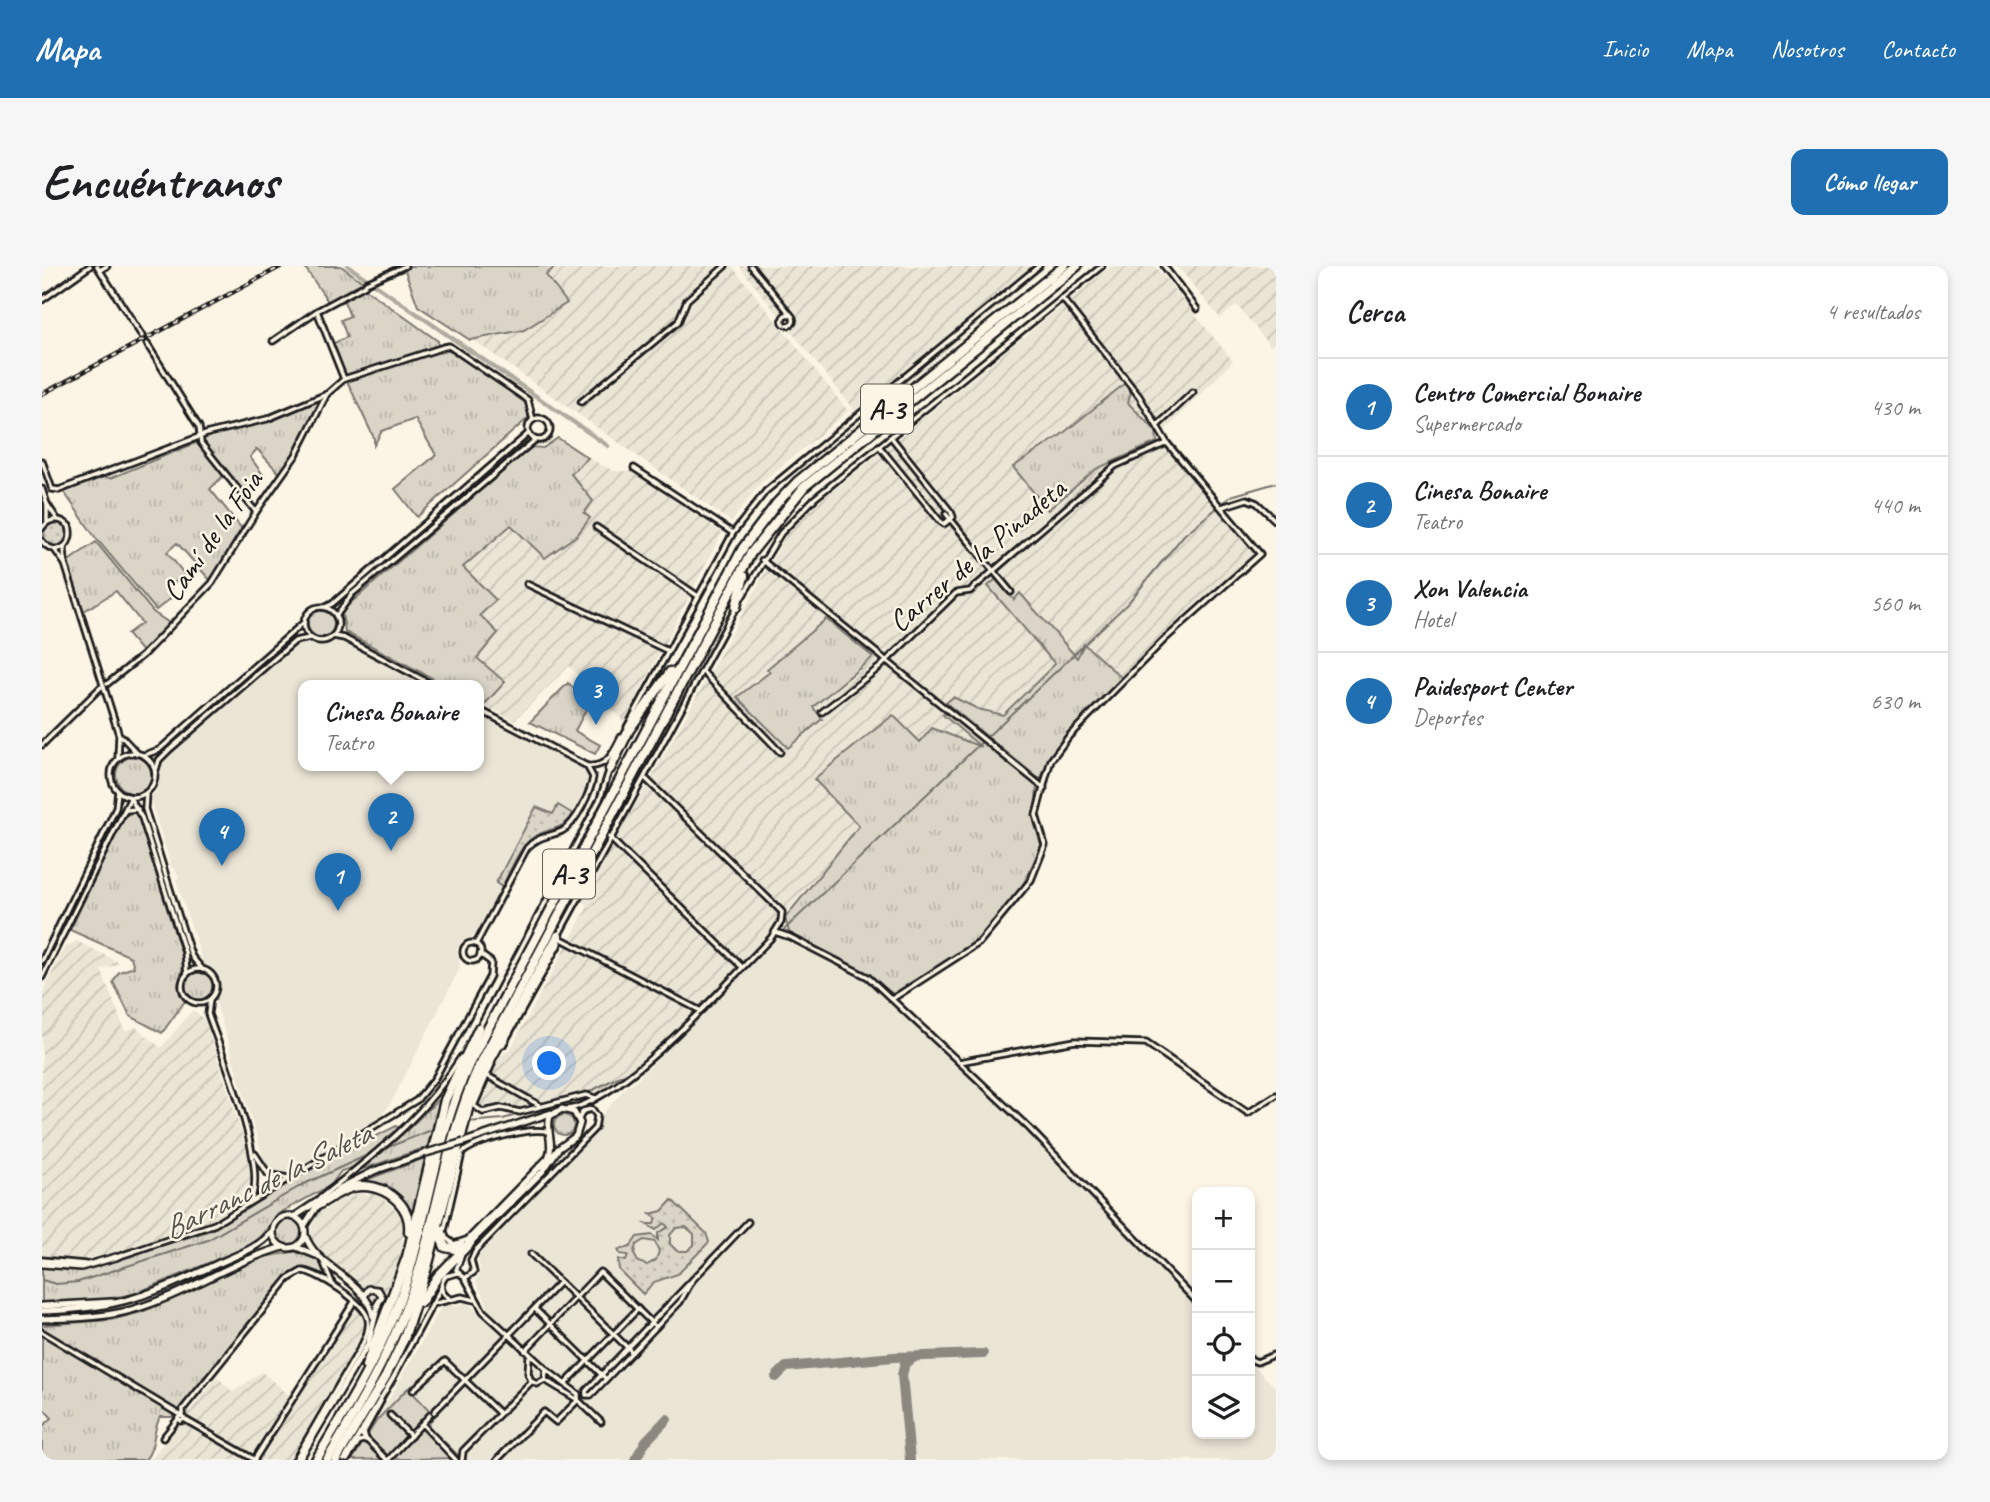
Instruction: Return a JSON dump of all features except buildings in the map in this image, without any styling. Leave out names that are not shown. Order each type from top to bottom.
[{"type":"highway","name":"A-3","points":[[327,1460],[365,1395],[401,1323],[421,1263],[452,1151],[461,1104],[485,1033],[743,548],[776,503],[798,481],[1063,266]]},
{"type":"highway","name":"A-3","points":[[461,1104],[478,1068],[554,934],[751,553],[766,532],[804,487],[1077,266]]},
{"type":"highway","points":[[736,607],[741,581],[766,532]]},
{"type":"highway","points":[[610,769],[629,730],[688,648]]},
{"type":"highway","points":[[323,1449],[378,1337],[404,1262],[431,1155],[461,1104],[477,1085],[554,934]]},
{"type":"highway","points":[[461,1104],[479,1028]]},
{"type":"highway","points":[[452,1151],[440,1239],[445,1247],[455,1249],[470,1241]]},
{"type":"highway","points":[[316,1460],[377,1355],[392,1320],[413,1260],[431,1155]]},
{"type":"highway","points":[[403,1341],[421,1291],[447,1186]]},
{"type":"highway","points":[[316,1204],[352,1187],[374,1187],[385,1191],[394,1197],[407,1216],[410,1226],[404,1262]]},
{"type":"highway","points":[[336,1460],[386,1376],[438,1276],[470,1241]]},
{"type":"main road","points":[[42,1309],[94,1309],[124,1303],[159,1291],[254,1247],[273,1231],[280,1219],[294,1217],[328,1195],[374,1171],[431,1155],[567,1109],[578,1117],[579,1132],[567,1141],[543,1171],[470,1241]]},
{"type":"main road","points":[[470,1241],[545,1163],[551,1152],[548,1125],[553,1113]]},
{"type":"main road","points":[[532,1120],[548,1125]]},
{"type":"main road","points":[[551,1134],[567,1141]]},
{"type":"main road","points":[[316,1204],[304,1226],[309,1246],[364,1296],[370,1306],[372,1333]]},
{"type":"main road","points":[[294,1217],[304,1226]]},
{"type":"main road","points":[[273,1231],[275,1241],[283,1248]]},
{"type":"main road","points":[[296,1247],[305,1235]]},
{"type":"main road","points":[[42,1319],[97,1316],[133,1309],[259,1254],[283,1248],[296,1247],[324,1260]]},
{"type":"main road","points":[[42,1262],[81,1267],[116,1257]]},
{"type":"main road","points":[[297,1460],[372,1333],[382,1294],[375,1288],[354,1285]]},
{"type":"main road","points":[[364,1296],[369,1289]]},
{"type":"main road","points":[[370,1306],[378,1305]]},
{"type":"street","points":[[42,300],[90,266]]},
{"type":"street","points":[[107,266],[98,268],[142,336]]},
{"type":"street","points":[[273,341],[317,311],[373,279],[405,266]]},
{"type":"street","points":[[581,402],[678,322],[687,300],[725,266]]},
{"type":"street","points":[[751,266],[791,315],[794,320],[790,325],[783,324],[782,304]]},
{"type":"street","points":[[587,766],[598,767],[606,762],[617,746],[733,533],[752,507],[783,475],[1039,266]]},
{"type":"street","points":[[554,934],[609,837],[646,779],[762,561],[802,510],[1101,266]]},
{"type":"street","points":[[1164,266],[1197,309]]},
{"type":"street","points":[[892,999],[979,943],[1031,880],[1035,863],[1044,850],[1036,816],[1051,760],[1069,736],[1164,640],[1260,554],[1167,443],[1139,396],[1062,298]]},
{"type":"street","points":[[317,311],[344,379]]},
{"type":"street","points":[[783,317],[791,315]]},
{"type":"street","points":[[147,344],[199,427],[201,443],[256,512]]},
{"type":"street","points":[[42,461],[52,489],[59,490],[200,436],[267,419],[327,394],[344,379],[449,346],[528,400],[533,420],[529,433],[332,604],[310,610],[303,623],[159,750],[144,755]]},
{"type":"street","points":[[1158,425],[1193,392]]},
{"type":"street","name":"Camí de la Foia","points":[[107,684],[143,656],[195,604],[224,566],[256,512],[296,454],[327,394]]},
{"type":"street","points":[[344,638],[337,628],[336,616],[352,594],[535,440],[544,439],[550,429],[545,420],[533,420]]},
{"type":"street","points":[[529,433],[535,440]]},
{"type":"street","points":[[891,437],[951,512],[953,517],[950,521]]},
{"type":"street","name":"Carrer de la Pinadeta","points":[[822,712],[887,659],[956,593],[970,591],[1115,466],[1167,443]]},
{"type":"street","points":[[879,446],[940,521],[950,521]]},
{"type":"street","points":[[634,468],[733,533]]},
{"type":"street","points":[[42,489],[47,504],[57,519],[65,523],[70,531],[70,540],[64,547],[55,550]]},
{"type":"street","points":[[1222,508],[1247,499],[1257,503],[1276,521]]},
{"type":"street","points":[[47,504],[47,522]]},
{"type":"street","points":[[946,514],[1011,592]]},
{"type":"street","points":[[42,528],[47,522],[57,519]]},
{"type":"street","points":[[596,527],[698,596]]},
{"type":"street","points":[[42,542],[55,550],[65,564]]},
{"type":"street","points":[[42,961],[116,808],[118,791],[111,778],[118,758],[119,735],[65,564],[64,547]]},
{"type":"street","points":[[762,561],[1044,788]]},
{"type":"street","points":[[527,584],[668,652]]},
{"type":"street","points":[[325,607],[336,616]]},
{"type":"street","points":[[303,623],[310,638]]},
{"type":"street","points":[[333,636],[337,628]]},
{"type":"street","points":[[42,976],[130,797],[146,793],[153,785],[159,760],[295,641],[310,638],[323,641],[333,636],[344,638],[424,680]]},
{"type":"street","points":[[702,671],[780,752]]},
{"type":"street","points":[[42,745],[100,687]]},
{"type":"street","points":[[116,1257],[201,1230],[245,1206],[416,1100],[435,1078],[490,976],[491,962],[480,954],[476,944],[527,848],[534,840],[559,832],[571,823],[592,783],[591,770],[587,766],[484,712]]},
{"type":"street","points":[[119,735],[152,763],[155,773]]},
{"type":"street","points":[[316,1204],[408,1125],[438,1093],[479,1028],[600,799],[617,746]]},
{"type":"street","points":[[118,758],[137,753]]},
{"type":"street","points":[[567,1109],[582,1106],[649,1061],[742,967],[781,922],[782,912],[646,779]]},
{"type":"street","points":[[118,791],[130,797],[138,809],[185,952],[187,974],[182,985],[184,996],[200,1004],[210,999]]},
{"type":"street","points":[[146,793],[145,809],[192,957],[215,980],[216,989],[210,999],[208,1014],[252,1148],[261,1166],[271,1176],[284,1179],[293,1175]]},
{"type":"street","points":[[118,819],[126,810],[138,809]]},
{"type":"street","points":[[609,837],[742,967]]},
{"type":"street","points":[[775,932],[868,977],[1029,1128],[1192,1297]]},
{"type":"street","points":[[554,934],[699,1010]]},
{"type":"street","points":[[554,934],[559,944],[486,1075],[461,1104],[483,1112],[501,1108],[520,1112],[586,1095],[595,1098]]},
{"type":"street","points":[[476,944],[466,945],[463,954],[471,961],[480,954]]},
{"type":"street","points":[[187,974],[203,970]]},
{"type":"street","points":[[959,1062],[1074,1041],[1146,1043],[1248,1113],[1276,1095]]},
{"type":"street","points":[[486,1075],[540,1106]]},
{"type":"street","points":[[578,1117],[582,1106]]},
{"type":"street","points":[[465,1278],[474,1272],[471,1260],[476,1250],[595,1128],[597,1116],[592,1109],[583,1111],[578,1117]]},
{"type":"street","points":[[470,1241],[454,1244],[446,1238],[444,1231],[462,1153],[475,1146],[531,1129],[551,1134]]},
{"type":"street","points":[[245,1206],[256,1193],[252,1148]]},
{"type":"street","points":[[693,1279],[680,1302],[591,1395],[586,1395],[586,1391],[627,1347],[748,1222]]},
{"type":"street","points":[[470,1241],[457,1263],[458,1273],[465,1278],[476,1301],[529,1355],[578,1394],[578,1400],[556,1422],[544,1412],[497,1460]]},
{"type":"street","points":[[531,1254],[632,1352]]},
{"type":"street","points":[[324,1260],[334,1286]]},
{"type":"street","points":[[163,1437],[288,1279],[302,1271],[318,1274],[354,1301],[368,1317],[369,1329],[297,1460]]},
{"type":"street","points":[[525,1351],[600,1272],[656,1327]]},
{"type":"street","points":[[366,1440],[365,1432],[446,1276],[458,1273]]},
{"type":"street","points":[[360,1433],[387,1460],[560,1282]]},
{"type":"street","points":[[462,1297],[468,1287]]},
{"type":"street","points":[[441,1288],[449,1298]]},
{"type":"street","points":[[432,1304],[462,1297],[476,1301]]},
{"type":"street","points":[[675,1298],[680,1302]]},
{"type":"street","points":[[42,1332],[254,1460],[354,1301]]},
{"type":"street","points":[[535,1309],[606,1379]]},
{"type":"street","points":[[564,1391],[588,1360],[638,1309]]},
{"type":"street","points":[[1255,1361],[1276,1354]]},
{"type":"street","points":[[529,1355],[528,1373],[531,1381]]},
{"type":"street","points":[[413,1390],[442,1360],[499,1413]]},
{"type":"street","points":[[530,1368],[541,1365]]},
{"type":"street","points":[[531,1381],[540,1383],[545,1380],[547,1371]]},
{"type":"street","points":[[545,1380],[578,1400],[601,1422]]},
{"type":"street","points":[[462,1460],[463,1451],[531,1381]]},
{"type":"street","points":[[345,1460],[382,1398]]},
{"type":"street","points":[[390,1415],[411,1436]]},
{"type":"street","points":[[422,1424],[456,1460]]},
{"type":"street","points":[[345,1460],[359,1441],[366,1440]]},
{"type":"shaded area","points":[[556,266],[732,266],[848,411],[758,486],[731,522],[473,340],[505,336],[566,304],[546,275]]},
{"type":"shaded area","points":[[739,266],[1048,266],[914,377],[859,416]]},
{"type":"shaded area","points":[[1112,266],[1155,266],[1233,361],[1165,431],[1155,433],[1132,408],[1128,403],[1130,388],[1124,384],[1061,435],[1013,467],[1061,497],[1096,469],[1169,438],[1262,550],[1154,644],[1156,648],[1124,680],[1085,644],[1078,659],[1020,594],[1014,601],[996,579],[1055,664],[1003,715],[978,709],[953,697],[946,702],[953,711],[947,711],[943,715],[981,748],[932,728],[920,743],[893,715],[859,826],[789,909],[775,939],[643,1073],[626,1081],[603,1098],[531,1113],[499,1105],[479,1109],[477,1105],[489,1074],[503,1054],[511,1048],[588,906],[580,898],[608,843],[646,788],[786,535],[819,502]],"holes":[[[826,619],[813,708],[822,720],[776,738],[737,697],[770,672],[767,668]]]},
{"type":"shaded area","points":[[1177,266],[1276,266],[1276,342],[1270,346],[1237,305],[1220,318]]},
{"type":"shaded area","points":[[588,458],[614,471],[633,471],[722,533],[624,722],[569,666],[514,721],[484,705],[504,682],[476,658],[480,615],[463,567],[511,525],[546,558],[566,541],[590,518],[584,513],[571,474]]},
{"type":"shaded area","points":[[309,640],[324,646],[339,641],[414,680],[298,680],[298,771],[484,771],[484,716],[589,771],[591,780],[565,826],[540,834],[526,845],[478,934],[461,942],[457,950],[460,968],[391,1103],[380,1117],[290,1173],[279,1175],[266,1167],[215,1000],[220,986],[216,972],[204,966],[176,880],[179,876],[171,866],[149,795],[156,791],[163,759],[300,641]]},
{"type":"shaded area","points":[[781,936],[866,979],[1027,1129],[1192,1298],[1192,1439],[1255,1439],[1255,1367],[1276,1388],[1276,1460],[459,1460],[461,1458],[426,1425],[408,1388],[377,1420],[443,1304],[457,1306],[468,1301],[479,1315],[488,1306],[476,1281],[480,1272],[478,1256],[597,1131],[602,1119],[600,1117],[627,1086],[635,1082]]},
{"type":"shaded area","points":[[77,941],[120,963],[101,970],[125,1031],[136,1027],[161,1048],[193,1010],[205,1020],[253,1168],[254,1188],[248,1200],[208,1225],[129,1249],[76,1261],[42,1258],[42,994],[64,948]]},
{"type":"shaded area","points":[[358,1194],[377,1194],[402,1215],[404,1224],[400,1266],[377,1332],[306,1460],[150,1460],[217,1377],[233,1392],[262,1372],[289,1395],[362,1288],[310,1242],[312,1225],[317,1215],[342,1198]]},
{"type":"green space","points":[[304,266],[341,266],[364,283],[329,303]]},
{"type":"green space","points":[[556,266],[546,275],[567,303],[524,330],[470,340],[418,306],[404,268]]},
{"type":"green space","points":[[364,288],[438,341],[438,345],[346,377],[332,344],[347,337],[341,320],[350,316],[343,299]]},
{"type":"green space","points":[[446,348],[523,400],[528,407],[528,418],[417,517],[395,489],[436,455],[415,419],[382,431],[374,445],[374,438],[347,381]]},
{"type":"green space","points":[[1124,384],[1131,391],[1128,403],[1156,431],[1157,442],[1096,469],[1048,510],[1013,467],[1061,435]]},
{"type":"green space","points":[[313,401],[320,402],[320,405],[280,474],[257,449],[250,457],[264,476],[247,498],[203,441],[206,436],[272,419]]},
{"type":"green space","points":[[558,438],[588,458],[571,474],[593,501],[584,513],[590,518],[577,535],[545,558],[511,525],[463,567],[496,600],[480,615],[498,633],[477,658],[505,682],[484,705],[484,680],[436,680],[345,632],[342,614],[346,607],[531,447],[543,448]]},
{"type":"green space","points":[[198,442],[224,475],[210,489],[243,530],[211,581],[177,543],[167,552],[185,575],[171,585],[170,599],[156,610],[95,537],[64,492],[101,477],[111,478]]},
{"type":"green space","points":[[56,523],[67,530],[68,535],[61,546],[56,547],[45,540],[44,535],[51,524]]},
{"type":"green space","points":[[96,542],[153,612],[172,625],[143,653],[127,634],[142,623],[116,591],[84,611],[67,562]]},
{"type":"green space","points":[[996,579],[1014,600],[1020,593],[1077,658],[1084,644],[1124,680],[1066,737],[1041,778],[946,703],[953,697],[978,709],[1003,715],[1055,664],[988,586]]},
{"type":"green space","points":[[321,611],[330,615],[334,624],[330,633],[321,637],[312,633],[308,624],[312,615]]},
{"type":"green space","points":[[826,619],[873,657],[813,707],[822,719],[788,748],[737,697],[770,672],[767,669]]},
{"type":"green space","points":[[568,683],[589,703],[575,731],[600,745],[595,754],[530,722]]},
{"type":"green space","points":[[947,711],[1037,786],[1034,822],[1042,844],[1023,885],[974,945],[893,994],[872,977],[790,935],[785,918],[859,826],[814,779],[893,715],[920,742],[932,728],[981,747],[943,715]]},
{"type":"green space","points":[[134,757],[146,763],[152,775],[146,787],[134,793],[122,787],[116,775],[122,763]]},
{"type":"green space","points":[[558,805],[573,814],[569,820],[526,843],[502,887],[496,883],[536,807],[553,814]]},
{"type":"green space","points":[[132,810],[138,815],[184,962],[178,985],[185,1001],[162,1033],[130,1016],[113,982],[119,972],[134,967],[131,957],[70,930],[123,820]]},
{"type":"green space","points":[[199,972],[209,976],[213,986],[209,996],[199,1000],[189,996],[185,986],[189,976]]},
{"type":"green space","points":[[439,1099],[442,1100],[427,1147],[363,1169],[354,1167],[341,1171],[331,1185],[278,1214],[256,1243],[133,1294],[96,1301],[42,1304],[42,1266],[89,1269],[211,1230],[286,1182],[396,1126],[406,1131]]},
{"type":"green space","points":[[560,1115],[568,1115],[574,1125],[568,1135],[560,1135],[554,1129],[554,1121]]},
{"type":"green space","points":[[425,1158],[412,1222],[404,1205],[358,1183]]},
{"type":"green space","points":[[672,1200],[706,1233],[709,1242],[678,1274],[654,1282],[643,1294],[619,1270],[618,1259],[626,1261],[628,1255],[620,1254],[618,1250],[630,1247],[637,1237],[652,1235],[658,1240],[658,1233],[668,1227],[664,1223],[656,1230],[646,1224],[654,1224],[656,1218],[650,1214],[662,1211]],"holes":[[[686,1227],[694,1234],[694,1245],[687,1251],[677,1251],[670,1244],[670,1235],[676,1228]],[[644,1240],[655,1242],[659,1251],[656,1260],[647,1265],[638,1262],[634,1254],[636,1245]]]},
{"type":"green space","points":[[289,1218],[299,1222],[303,1232],[299,1242],[289,1246],[279,1242],[275,1232],[279,1222]]},
{"type":"green space","points":[[299,1251],[319,1260],[327,1280],[310,1270],[287,1276],[178,1410],[42,1329],[42,1325],[111,1320],[142,1312],[263,1257]]},
{"type":"green space","points":[[42,1335],[171,1412],[174,1417],[160,1417],[151,1450],[145,1460],[42,1460],[42,1427],[52,1418],[42,1407]]},
{"type":"green space","points":[[408,1388],[435,1416],[427,1425],[461,1458],[352,1460],[377,1420]]},
{"type":"waterway","points":[[348,266],[608,446]]},
{"type":"waterway","points":[[745,967],[1128,603],[1184,535],[1231,496],[1276,483]]},
{"type":"waterway","points":[[650,1061],[672,1041]]},
{"type":"waterway","points":[[585,1094],[636,1068]]},
{"type":"waterway","points":[[467,1122],[503,1119],[520,1114]]},
{"type":"waterway","name":"Barranc de la Saleta","points":[[381,1150],[434,1129]]},
{"type":"waterway","name":"Barranc de la Saleta","points":[[42,1280],[56,1284],[78,1282],[208,1240],[302,1185],[372,1153]]},
{"type":"taxiway","points":[[776,1377],[786,1367],[894,1357],[983,1354]]},
{"type":"taxiway","points":[[910,1460],[902,1375],[905,1363],[915,1357]]},
{"type":"taxiway","points":[[635,1460],[646,1441],[667,1419]]},
{"type":"railway","points":[[42,394],[282,266]]},
{"type":"place","name":"Xon Valencia","points":[[596,725]]},
{"type":"place","name":"Cinesa Bonaire","points":[[391,851]]},
{"type":"place","name":"Paidesport Center","points":[[222,866]]},
{"type":"place","name":"Centro Comercial Bonaire","points":[[338,911]]}]
